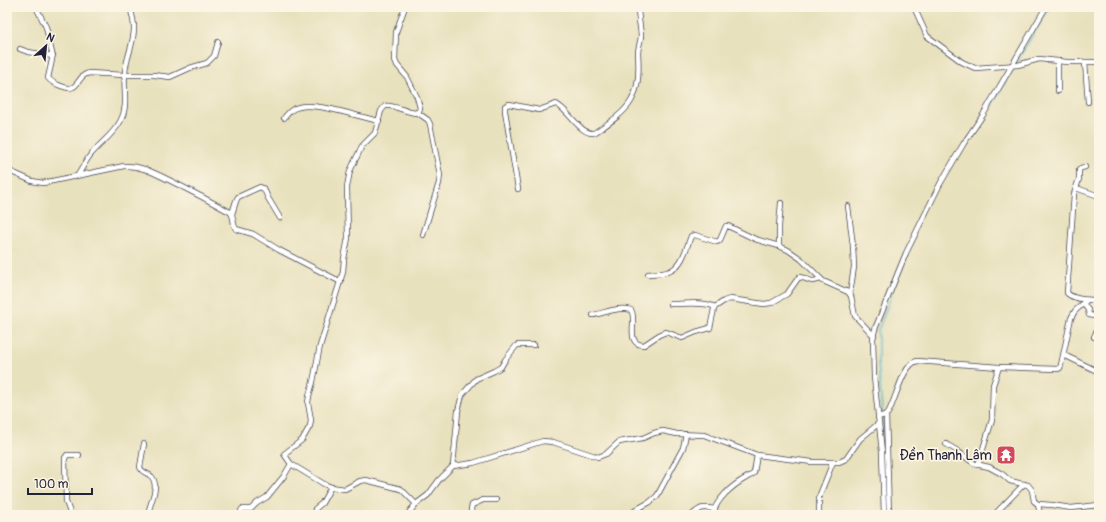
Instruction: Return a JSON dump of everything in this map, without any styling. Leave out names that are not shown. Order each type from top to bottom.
[{"type":"street","points":[[36,7],[46,26],[53,56],[48,78],[53,82],[70,89],[73,88],[86,73],[175,76],[190,68],[207,63],[211,60],[214,56],[218,42]]},
{"type":"street","points":[[78,175],[91,154],[115,130],[123,116],[126,102],[124,75],[125,67],[134,35],[134,23],[130,7]]},
{"type":"street","points":[[405,7],[396,32],[395,60],[397,65],[407,77],[417,97],[420,108],[418,113]]},
{"type":"street","points":[[518,189],[505,106],[509,104],[539,110],[556,104],[564,108],[581,127],[587,132],[591,133],[594,133],[612,121],[629,104],[633,98],[637,86],[639,62],[638,52],[641,36],[638,7]]},
{"type":"street","points":[[914,7],[927,36],[971,67],[979,69],[1015,65],[1039,59],[1099,62]]},
{"type":"street","points":[[884,515],[882,452],[874,377],[875,329],[906,253],[940,184],[964,143],[1015,65],[1046,7]]},
{"type":"street","points":[[20,49],[28,52],[53,56]]},
{"type":"street","points":[[1058,61],[1058,91]]},
{"type":"street","points":[[1085,62],[1088,102]]},
{"type":"street","points":[[416,504],[401,489],[366,480],[360,481],[345,489],[330,487],[291,464],[284,454],[302,440],[310,426],[311,420],[308,400],[314,380],[320,346],[341,282],[348,238],[347,187],[350,171],[362,146],[375,133],[383,108],[387,105],[408,113],[418,113],[428,120],[430,124],[440,175],[439,183],[423,235]]},
{"type":"street","points":[[284,118],[292,109],[300,106],[318,107],[379,121]]},
{"type":"street","points":[[7,170],[32,181],[43,182],[124,166],[141,168],[198,194],[232,214]]},
{"type":"street","points":[[1085,167],[1079,170],[1079,179],[1074,198],[1067,293],[1070,296],[1085,302],[1099,300]]},
{"type":"street","points":[[280,218],[264,189],[260,187],[238,197],[232,214],[236,229],[253,234],[279,250],[341,282]]},
{"type":"street","points":[[1076,188],[1099,196]]},
{"type":"street","points":[[779,246],[779,226],[782,203]]},
{"type":"street","points":[[848,206],[854,267],[850,294],[855,316],[874,336]]},
{"type":"street","points":[[648,274],[668,272],[680,263],[691,236],[695,235],[716,242],[720,240],[726,226],[728,226],[755,239],[779,246],[795,254],[821,279],[846,290],[850,294]]},
{"type":"street","points":[[593,315],[604,313],[612,309],[631,310],[633,314],[633,337],[637,344],[644,346],[662,333],[670,333],[682,338],[710,328],[715,307],[724,301],[730,299],[768,304],[787,294],[799,277],[811,282],[821,279]]},
{"type":"street","points":[[879,416],[886,415],[890,411],[905,374],[911,364],[917,361],[999,367],[1060,368],[1071,318],[1075,311],[1085,302]]},
{"type":"street","points":[[1085,302],[1089,315],[1099,317]]},
{"type":"street","points":[[671,304],[697,303],[715,307]]},
{"type":"street","points":[[1094,337],[1099,326]]},
{"type":"street","points":[[453,466],[458,411],[462,395],[476,379],[494,371],[501,366],[516,346],[534,345]]},
{"type":"street","points":[[1064,355],[1099,372]]},
{"type":"street","points":[[978,465],[992,420],[993,385],[999,367]]},
{"type":"street","points":[[886,415],[889,515]]},
{"type":"street","points":[[407,515],[416,504],[428,495],[439,480],[453,466],[473,463],[543,441],[553,442],[598,458],[606,454],[619,442],[643,438],[659,431],[663,431],[674,434],[700,434],[708,436],[757,455],[812,462],[840,462],[846,459],[860,439],[878,424]]},
{"type":"street","points":[[629,515],[657,496],[683,448],[686,434]]},
{"type":"street","points":[[144,444],[140,467],[141,471],[151,476],[154,491],[148,515]]},
{"type":"street","points":[[946,444],[972,462],[989,467],[1002,474],[1010,481],[1024,484],[1031,488],[1034,501],[1038,504],[1040,515]]},
{"type":"street","points":[[71,515],[66,502],[65,458],[67,456],[79,455]]},
{"type":"street","points":[[713,515],[715,508],[724,495],[754,473],[757,455]]},
{"type":"street","points":[[819,515],[819,497],[833,462]]},
{"type":"street","points":[[241,515],[242,509],[251,509],[267,497],[284,476],[291,464]]},
{"type":"street","points":[[994,515],[1024,484]]},
{"type":"street","points":[[315,509],[322,503],[330,487]]},
{"type":"street","points":[[472,515],[472,505],[483,500],[496,500]]},
{"type":"street","points":[[1038,504],[1071,508],[1099,505]]},
{"type":"street","points":[[692,515],[701,508],[715,508]]},
{"type":"waterway","points":[[992,104],[1049,7]]},
{"type":"waterway","points":[[965,146],[972,135]]},
{"type":"waterway","points":[[886,479],[878,362],[878,330],[892,294]]},
{"type":"place","name":"Đền Thanh Lâm","points":[[1006,455]]}]
